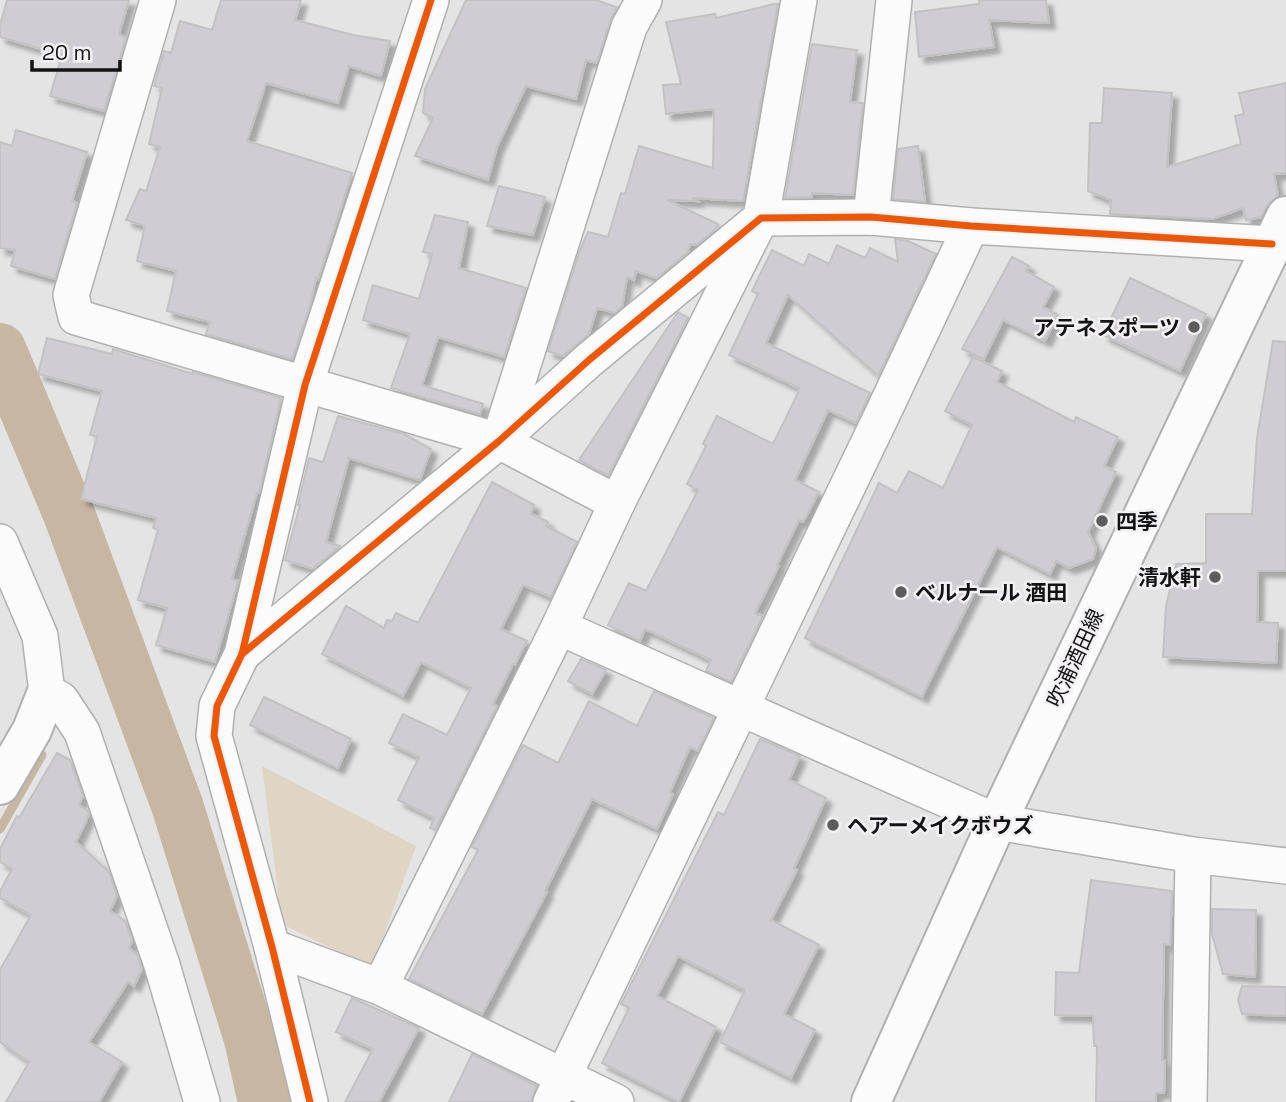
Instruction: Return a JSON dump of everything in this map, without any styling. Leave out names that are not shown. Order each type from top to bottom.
[{"type":"main road","name":"吹浦酒田線","points":[[871,1102],[997,822],[1279,230]]},
{"type":"main road","points":[[0,785],[32,730],[47,692]]},
{"type":"street","points":[[158,0],[71,295],[76,317],[499,441],[617,503]]},
{"type":"street","points":[[310,1102],[272,947],[214,736],[217,706],[243,654],[305,385],[431,0]]},
{"type":"street","points":[[499,441],[629,27],[644,0]]},
{"type":"street","points":[[380,987],[559,627],[617,503],[761,218],[799,0]]},
{"type":"street","points":[[871,217],[894,0]]},
{"type":"street","points":[[243,654],[499,441],[589,360],[761,218],[871,217],[971,226],[1279,230]]},
{"type":"street","points":[[557,1089],[971,226]]},
{"type":"street","points":[[0,542],[40,636],[47,692],[61,700],[82,732],[162,965],[202,1102]]},
{"type":"street","points":[[559,627],[997,822],[1193,855],[1286,866]]},
{"type":"street","points":[[1189,1102],[1193,855]]},
{"type":"street","points":[[272,947],[380,987],[557,1089],[616,1102]]},
{"type":"shaded area","points":[[262,766],[416,846],[372,968],[282,924]]},
{"type":"building","points":[[7,0],[129,0],[119,34],[126,38],[104,111],[50,96],[62,55],[0,37],[0,25]]},
{"type":"building","points":[[221,0],[301,0],[295,20],[353,35],[390,41],[381,76],[349,66],[338,103],[266,83],[247,141],[352,173],[292,359],[206,334],[210,322],[167,311],[176,271],[137,261],[145,226],[126,220],[140,189],[146,191],[160,147],[149,144],[162,88],[154,86],[164,51],[171,53],[180,21],[212,30]]},
{"type":"building","points":[[466,0],[596,0],[617,7],[597,63],[586,60],[576,99],[526,86],[497,147],[488,180],[415,156],[433,118],[423,113],[425,89]]},
{"type":"building","points":[[979,0],[1046,0],[1049,23],[989,20],[994,47],[919,57],[915,12],[979,4]]},
{"type":"building","points":[[778,4],[743,201],[692,198],[697,201],[667,200],[718,224],[717,228],[696,245],[690,244],[688,252],[657,278],[636,271],[634,280],[627,277],[622,307],[615,313],[597,308],[589,334],[563,356],[548,351],[580,250],[588,232],[608,237],[621,193],[625,194],[639,146],[713,168],[714,109],[666,114],[663,85],[681,84],[666,22],[715,14],[716,18]]},
{"type":"building","points":[[812,44],[857,50],[850,102],[863,103],[853,195],[812,193],[812,197],[785,198]]},
{"type":"building","points":[[1286,83],[1286,173],[1274,174],[1278,196],[1267,206],[1261,217],[1246,220],[1243,208],[1212,219],[1110,214],[1111,200],[1088,191],[1090,123],[1102,123],[1104,88],[1172,93],[1167,167],[1241,144],[1235,116],[1244,114],[1239,93]]},
{"type":"building","points":[[16,130],[87,152],[72,201],[77,203],[55,279],[11,266],[15,250],[0,248],[0,142],[12,146]]},
{"type":"building","points":[[918,146],[925,202],[893,199],[898,149]]},
{"type":"building","points":[[499,186],[545,197],[533,235],[487,226]]},
{"type":"building","points":[[435,215],[468,222],[459,268],[526,288],[504,357],[438,337],[422,385],[483,404],[480,414],[391,388],[410,334],[363,320],[373,285],[419,299],[432,254],[423,252]]},
{"type":"building","points":[[895,239],[908,241],[936,254],[878,376],[788,295],[766,343],[870,393],[856,423],[828,410],[795,480],[819,492],[803,522],[799,520],[777,565],[779,566],[755,613],[763,616],[731,682],[706,671],[711,660],[645,629],[640,641],[608,625],[629,583],[646,591],[698,490],[687,484],[717,416],[773,444],[797,395],[799,388],[729,355],[758,294],[752,291],[772,250],[804,266],[809,254],[829,264],[837,245],[865,258],[870,248],[898,262]]},
{"type":"building","points":[[1012,257],[1029,266],[1026,271],[1054,287],[1043,307],[1058,315],[1045,341],[1003,320],[984,359],[962,349]]},
{"type":"building","points":[[1130,278],[1206,314],[1180,371],[1103,335]]},
{"type":"building","points":[[678,312],[688,318],[608,476],[579,460]]},
{"type":"building","points":[[47,338],[112,354],[113,349],[281,398],[259,493],[232,579],[238,581],[215,662],[156,645],[167,608],[138,600],[158,530],[153,528],[156,518],[81,499],[97,436],[90,435],[102,391],[38,374]]},
{"type":"building","points":[[1273,341],[1286,342],[1286,571],[1258,571],[1257,622],[1278,623],[1276,663],[1163,657],[1166,606],[1176,564],[1206,563],[1206,514],[1252,514],[1257,438]]},
{"type":"building","points":[[973,357],[1002,371],[997,382],[1074,422],[1076,417],[1118,437],[1104,466],[1116,472],[1088,532],[1096,548],[1093,559],[1069,568],[1056,561],[1050,574],[997,547],[922,697],[805,638],[879,483],[897,493],[909,471],[943,488],[972,425],[945,411]]},
{"type":"building","points":[[338,416],[404,434],[431,449],[420,480],[349,458],[326,542],[340,546],[313,569],[285,560],[309,458],[323,462]]},
{"type":"building","points":[[492,482],[534,505],[531,514],[548,522],[546,526],[577,542],[551,597],[523,585],[501,629],[527,641],[493,704],[497,706],[435,830],[430,828],[434,818],[398,800],[419,757],[389,743],[403,714],[447,735],[471,688],[421,662],[403,696],[322,654],[346,606],[384,628],[387,620],[392,621],[396,613],[418,623]]},
{"type":"building","points":[[581,659],[606,670],[592,694],[568,681]]},
{"type":"building","points":[[654,691],[714,718],[698,751],[690,747],[657,829],[592,799],[545,891],[547,892],[482,1014],[409,979],[478,850],[472,847],[523,745],[558,763],[589,701],[637,726]]},
{"type":"building","points":[[264,697],[351,739],[338,768],[250,725]]},
{"type":"building","points":[[760,739],[800,756],[789,780],[826,798],[794,868],[797,870],[771,920],[819,945],[784,1014],[815,1030],[791,1078],[720,1042],[745,990],[678,956],[657,996],[716,1027],[679,1102],[602,1063],[629,1008],[621,1004],[718,812],[724,815]]},
{"type":"building","points":[[57,753],[70,760],[83,796],[79,805],[87,810],[89,815],[76,842],[109,872],[117,896],[110,911],[125,921],[132,941],[129,948],[138,956],[142,969],[134,986],[128,982],[89,1042],[122,1062],[99,1102],[6,1102],[29,1062],[0,1042],[0,970],[31,915],[0,898],[0,891],[12,869],[0,862],[0,849],[17,816],[19,818]]},
{"type":"building","points":[[1091,880],[1172,891],[1170,945],[1164,944],[1164,1093],[1156,1093],[1156,1102],[1096,1102],[1097,1046],[1094,1046],[1093,1016],[1055,1015],[1056,972],[1079,973]]},
{"type":"building","points":[[1212,909],[1256,910],[1255,977],[1223,974],[1212,934]]},
{"type":"building","points":[[1242,986],[1286,987],[1286,1016],[1242,1014],[1238,1000]]},
{"type":"building","points":[[352,998],[419,1028],[379,1102],[345,1102],[373,1049],[336,1032]]},
{"type":"building","points":[[472,1054],[537,1086],[531,1102],[449,1102]]},
{"type":"waterway","points":[[0,349],[69,514],[177,805],[250,1039],[264,1102]]},
{"type":"waterway","points":[[102,657],[115,637]]},
{"type":"waterway","points":[[0,829],[42,755]]},
{"type":"cycle path","points":[[310,1102],[272,947],[214,736],[217,706],[242,654],[305,385],[431,0]]},
{"type":"cycle path","points":[[242,654],[499,441],[589,360],[761,218],[871,217],[971,226],[1272,244]]},
{"type":"place","name":"アテネスポーツ","points":[[1194,327]]},
{"type":"place","name":"四季","points":[[1102,521]]},
{"type":"place","name":"清水軒","points":[[1215,577]]},
{"type":"place","name":"ベルナール 酒田","points":[[901,592]]},
{"type":"place","name":"ヘアーメイクボウズ","points":[[833,825]]}]
